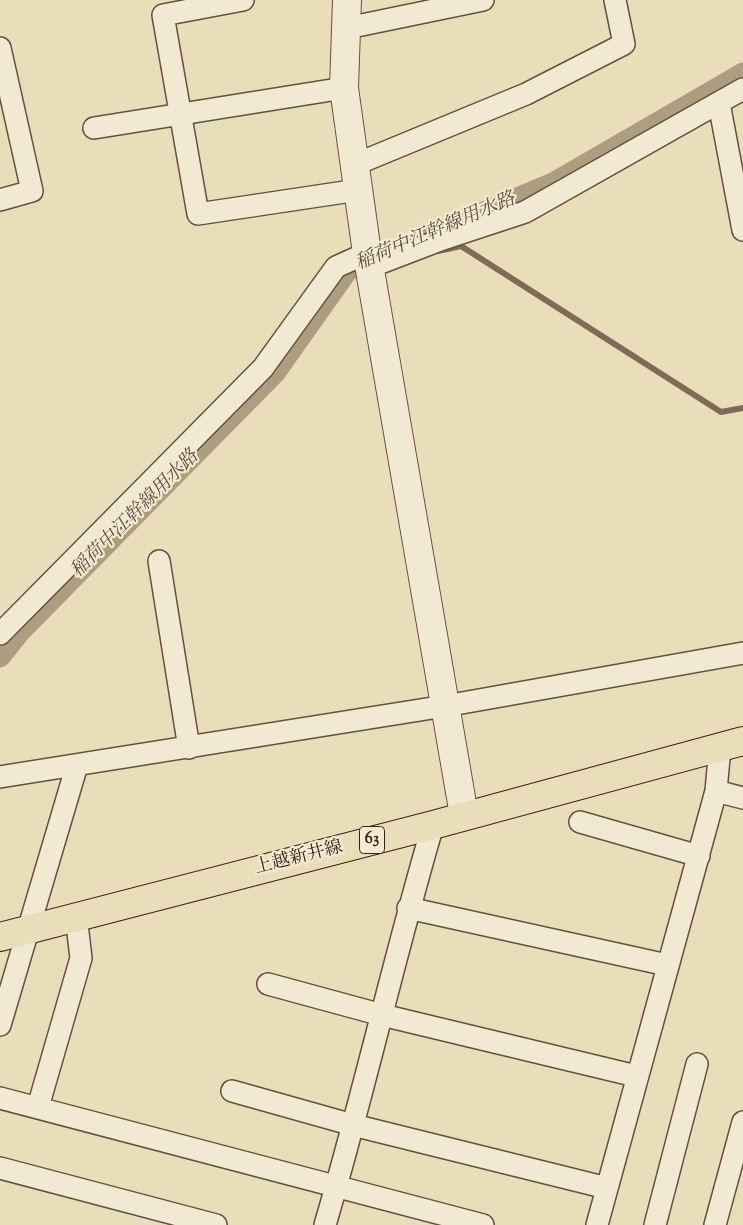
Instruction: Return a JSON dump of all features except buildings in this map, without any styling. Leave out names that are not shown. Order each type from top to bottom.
[{"type":"main road","name":"上越新井線","points":[[0,937],[433,825],[464,815],[732,744]]},
{"type":"street","points":[[243,0],[163,15],[198,214],[356,177],[624,44],[615,0]]},
{"type":"street","points":[[348,0],[344,88],[356,177],[464,815]]},
{"type":"street","points":[[347,28],[483,0]]},
{"type":"street","points":[[0,48],[32,191],[0,200]]},
{"type":"street","points":[[94,128],[344,88]]},
{"type":"street","points":[[0,634],[263,368],[336,267],[369,260],[443,239],[525,212],[743,89]]},
{"type":"street","points":[[719,103],[743,230]]},
{"type":"street","points":[[158,561],[189,748]]},
{"type":"street","points":[[0,777],[445,706],[743,654]]},
{"type":"street","points":[[597,1225],[667,965],[716,791],[732,744]]},
{"type":"street","points":[[0,1025],[77,765]]},
{"type":"street","points":[[716,791],[743,798]]},
{"type":"street","points":[[580,822],[699,856]]},
{"type":"street","points":[[325,1225],[382,1015],[408,908],[433,825]]},
{"type":"street","points":[[408,908],[667,965]]},
{"type":"street","points":[[38,1107],[81,958],[76,916]]},
{"type":"street","points":[[268,984],[382,1015],[636,1076]]},
{"type":"street","points":[[654,1225],[697,1064]]},
{"type":"street","points":[[232,1091],[353,1125],[607,1188]]},
{"type":"street","points":[[0,1098],[483,1225]]},
{"type":"street","points":[[715,1225],[743,1122]]},
{"type":"street","points":[[0,1168],[216,1225]]},
{"type":"waterway","name":"稲荷中江幹線用水路","points":[[427,236],[553,183],[743,73]]},
{"type":"waterway","points":[[438,251],[461,246],[721,412],[743,408]]},
{"type":"waterway","name":"稲荷中江幹線用水路","points":[[0,657],[20,632],[275,373],[348,270],[369,261]]}]
